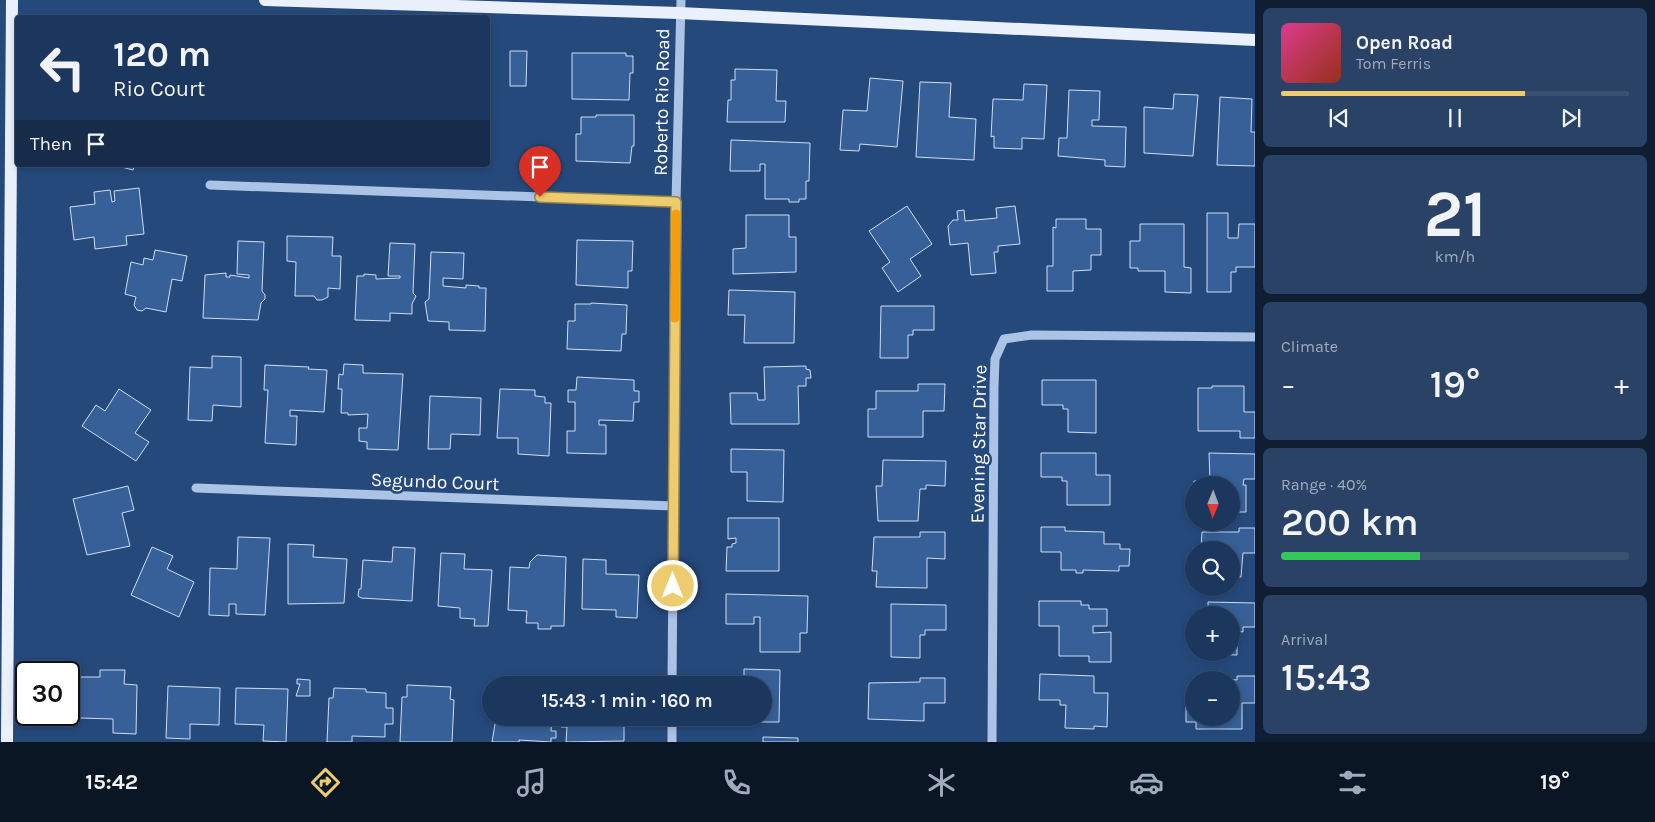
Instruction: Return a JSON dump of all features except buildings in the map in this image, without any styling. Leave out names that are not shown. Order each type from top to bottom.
[{"type":"main road","points":[[8,742],[12,0]]},
{"type":"main road","points":[[265,0],[680,13],[1255,40]]},
{"type":"street","name":"Roberto Rio Road","points":[[672,676],[676,202],[680,0]]},
{"type":"street","points":[[210,185],[676,202]]},
{"type":"street","name":"Evening Star Drive","points":[[992,742],[994,377],[995,359],[1004,340],[1032,335],[1255,337]]},
{"type":"street","name":"Segundo Court","points":[[196,488],[673,506]]},
{"type":"street","points":[[672,726],[672,742]]},
{"type":"slow traffic","points":[[675,318],[676,214]]},
{"type":"route","points":[[540,197],[676,202],[673,586]]}]
